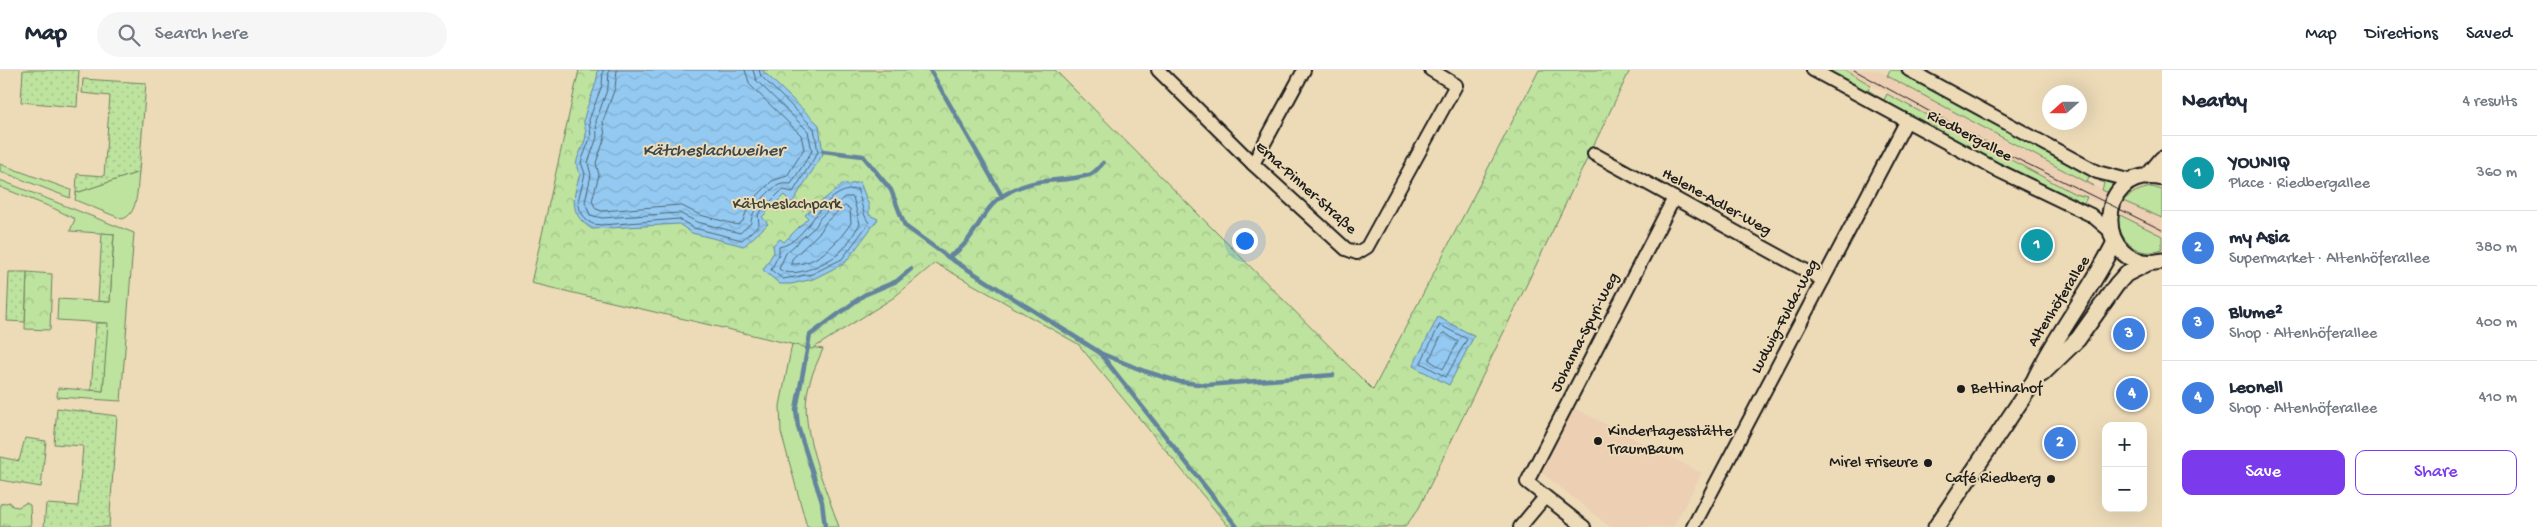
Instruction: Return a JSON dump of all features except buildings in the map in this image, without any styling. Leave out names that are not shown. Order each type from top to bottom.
[{"type":"street","name":"Erna-Pinner-Straße","points":[[1158,70],[1253,164],[1346,249],[1357,253],[1367,247],[1456,86],[1430,70]]},
{"type":"street","points":[[1253,164],[1304,70]]},
{"type":"street","name":"Riedbergallee","points":[[1813,70],[1997,170],[2091,215],[2112,237]]},
{"type":"street","name":"Riedbergallee","points":[[1908,70],[1929,75],[2097,172],[2132,181]]},
{"type":"street","name":"Ludwig-Fulda-Weg","points":[[1694,527],[1906,122]]},
{"type":"street","name":"Helene-Adler-Weg","points":[[1594,154],[1823,280]]},
{"type":"street","points":[[2155,262],[2137,260],[2125,253],[2112,237],[2108,223],[2111,206],[2122,188],[2132,181],[2154,178],[2162,159]]},
{"type":"street","name":"Johanna-Spyri-Weg","points":[[1545,497],[1527,482],[1674,198]]},
{"type":"street","name":"Altenhöferallee","points":[[1936,527],[2034,381],[2044,359],[2102,269],[2112,237]]},
{"type":"street","name":"Altenhöferallee","points":[[2034,381],[2078,339],[2126,274],[2155,262]]},
{"type":"street","points":[[1520,527],[1545,497],[1584,527]]},
{"type":"shaded area","points":[[1845,70],[1878,70],[2011,144],[2109,193],[2103,204],[2076,195]]},
{"type":"shaded area","points":[[2123,201],[2162,218],[2162,236],[2118,214]]},
{"type":"shaded area","name":"Kindertagesstätte TraumBaum","points":[[1574,408],[1702,473],[1673,527],[1610,527],[1542,473]]},
{"type":"green space","points":[[23,70],[79,70],[77,107],[21,102]]},
{"type":"green space","name":"Kätcheslachpark","points":[[579,70],[1055,70],[1373,390],[1539,70],[1630,70],[1419,508],[1405,527],[1229,527],[1078,344],[935,263],[893,298],[812,349],[531,283]]},
{"type":"green space","points":[[1824,70],[1845,70],[1871,85],[1868,90],[1876,95],[1874,98]]},
{"type":"green space","points":[[1890,70],[1899,70],[1991,122],[2091,173],[2087,181],[2093,186],[1887,76]]},
{"type":"green space","points":[[83,79],[146,83],[139,172],[76,193],[77,174],[104,176],[110,96],[82,93]]},
{"type":"green space","points":[[1887,94],[2075,194],[2087,197],[2084,203],[2091,209],[2007,166],[1983,158],[1883,102]]},
{"type":"green space","points":[[0,164],[71,190],[70,198],[0,171]]},
{"type":"green space","points":[[139,172],[136,199],[132,212],[122,219],[75,200],[76,193]]},
{"type":"green space","points":[[2100,178],[2115,185],[2109,193],[2102,190],[2104,183],[2099,181]]},
{"type":"green space","points":[[0,180],[134,233],[121,401],[57,397],[58,388],[103,391],[107,323],[57,320],[58,299],[110,302],[114,234],[70,231],[75,219],[0,187]]},
{"type":"green space","points":[[2152,187],[2162,190],[2162,218],[2123,201],[2136,191]]},
{"type":"green space","points":[[2118,214],[2162,236],[2162,250],[2144,252],[2130,245],[2124,239],[2118,223]]},
{"type":"green space","points":[[102,233],[114,234],[110,302],[98,301]]},
{"type":"green space","points":[[9,272],[27,272],[25,322],[7,321]]},
{"type":"green space","points":[[27,272],[52,274],[50,330],[25,329]]},
{"type":"green space","points":[[96,323],[108,323],[103,391],[91,390]]},
{"type":"green space","points":[[792,344],[823,349],[809,385],[806,401],[807,419],[815,457],[839,527],[807,527],[781,432],[780,406]]},
{"type":"green space","points":[[57,408],[117,416],[109,527],[44,527],[46,504],[78,506],[83,446],[54,444]]},
{"type":"green space","points":[[25,438],[46,441],[41,487],[0,480],[0,457],[19,461]]},
{"type":"green space","points":[[10,502],[12,506],[18,507],[26,503],[30,505],[31,526],[0,527],[0,504]]},
{"type":"water","name":"Kätcheslachweiher","points":[[598,70],[762,70],[819,125],[823,154],[792,203],[784,195],[762,217],[768,224],[744,246],[692,233],[679,224],[592,229],[579,217],[574,204],[574,198],[580,174],[577,169],[577,159],[586,134],[584,119],[596,83]]},
{"type":"water","points":[[860,182],[869,206],[869,215],[878,219],[845,263],[813,279],[791,284],[780,284],[763,270],[774,252],[773,245],[780,239],[784,242],[808,218],[805,215],[844,183],[847,185]]},
{"type":"water","points":[[1438,317],[1474,336],[1449,385],[1413,366]]},
{"type":"waterway","points":[[930,70],[1002,196]]},
{"type":"waterway","points":[[823,151],[863,156],[891,190],[905,226],[948,257],[1099,352],[1237,527]]},
{"type":"waterway","points":[[948,257],[958,251],[972,235],[989,209],[1004,195],[1037,182],[1089,175],[1095,172],[1103,163]]},
{"type":"waterway","points":[[825,527],[822,502],[798,427],[796,409],[810,335],[864,295],[897,281],[911,269]]},
{"type":"waterway","points":[[1100,353],[1144,371],[1180,382],[1207,385],[1333,375]]},
{"type":"tram line","points":[[1854,70],[2005,153],[2162,230]]},
{"type":"place","name":"YOUNIQ","points":[[2037,245]]},
{"type":"place","name":"Blume²","points":[[2129,334]]},
{"type":"place","name":"Bettinahof","points":[[1961,389]]},
{"type":"place","name":"Leonell","points":[[2132,394]]},
{"type":"place","name":"Kindertagesstätte TraumBaum","points":[[1598,441]]},
{"type":"place","name":"my Asia","points":[[2060,443]]},
{"type":"place","name":"Mirel Friseure","points":[[1928,463]]},
{"type":"place","name":"Café Riedberg","points":[[2051,479]]}]
